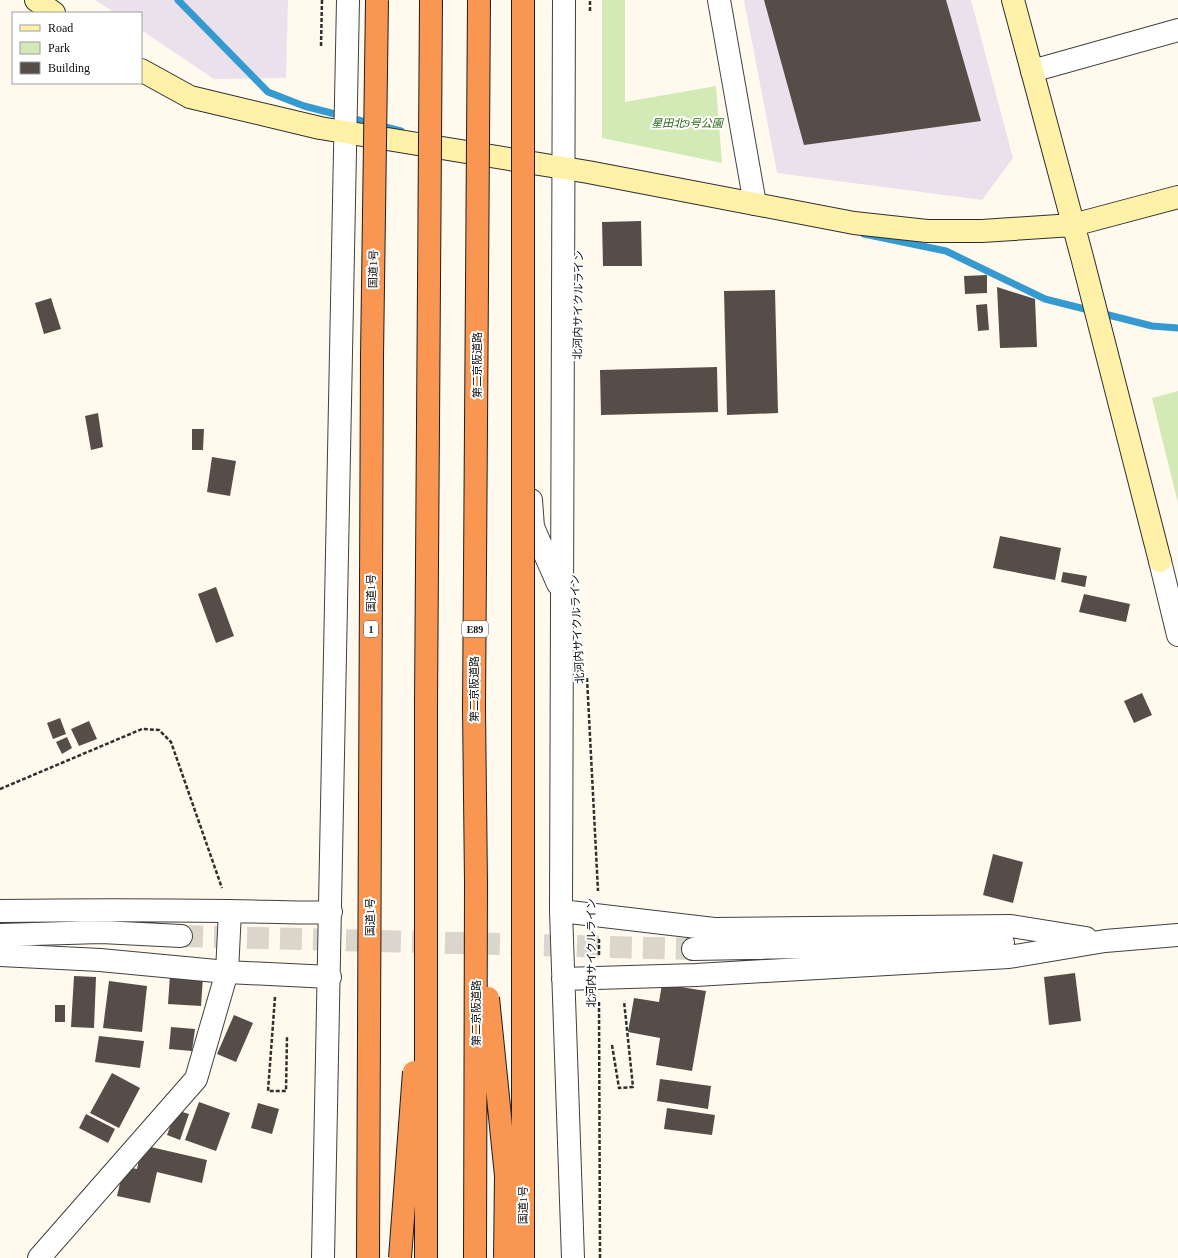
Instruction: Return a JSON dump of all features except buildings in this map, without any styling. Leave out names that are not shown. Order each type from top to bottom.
[{"type":"highway","name":"国道1号","points":[[368,1258],[372,365],[377,0]]},
{"type":"highway","points":[[426,1258],[426,698],[431,0]]},
{"type":"highway","name":"第二京阪道路","points":[[475,1258],[476,883],[474,700],[479,0]]},
{"type":"highway","name":"国道1号","points":[[523,0],[523,1258]]},
{"type":"highway","points":[[476,883],[506,1176],[505,1258]]},
{"type":"highway","points":[[400,1258],[427,889]]},
{"type":"street","points":[[36,0],[53,12]]},
{"type":"street","points":[[324,1258],[326,1069],[330,977],[348,0]]},
{"type":"street","points":[[564,0],[561,912],[573,1258]]},
{"type":"street","points":[[719,0],[755,204]]},
{"type":"street","points":[[1013,0],[1073,225],[1178,635]]},
{"type":"street","points":[[1032,71],[1178,30]]},
{"type":"street","points":[[142,71],[190,97],[346,133],[563,169],[854,223],[927,232],[982,231],[1073,225],[1178,197]]},
{"type":"street","points":[[523,391],[533,527],[561,592]]},
{"type":"street","points":[[0,912],[96,910],[230,911],[306,914],[331,912]]},
{"type":"street","points":[[39,1258],[196,1079],[227,972],[230,911]]},
{"type":"street","points":[[561,912],[714,929],[1011,926],[1105,941]]},
{"type":"street","points":[[0,935],[101,932],[182,936]]},
{"type":"street","points":[[563,979],[1009,957],[1105,941],[1178,934]]},
{"type":"street","points":[[693,949],[1105,941]]},
{"type":"street","points":[[0,956],[100,960],[227,972],[330,977]]},
{"type":"path","points":[[590,0],[590,16]]},
{"type":"path","name":"北河内サイクルライン","points":[[587,674],[599,917],[600,1258]]},
{"type":"path","points":[[0,789],[142,729],[159,730],[171,742],[230,911]]},
{"type":"path","points":[[276,994],[268,1091],[286,1091],[287,1038]]},
{"type":"path","points":[[612,1044],[619,1088],[633,1086],[623,995]]},
{"type":"shaded area","points":[[95,0],[288,0],[286,78],[214,79],[142,31],[142,12],[113,12]]},
{"type":"shaded area","points":[[744,0],[971,0],[1013,158],[982,200],[777,173]]},
{"type":"green space","name":"星田北9号公園","points":[[602,0],[625,0],[625,102],[716,86],[722,163],[602,138]]},
{"type":"green space","points":[[1178,391],[1178,503],[1152,398]]},
{"type":"waterway","points":[[178,0],[268,92],[304,106],[401,131]]},
{"type":"waterway","points":[[864,234],[946,251],[1045,299],[1152,326],[1178,328]]},
{"type":"tunnel","points":[[181,936],[693,949]]}]
